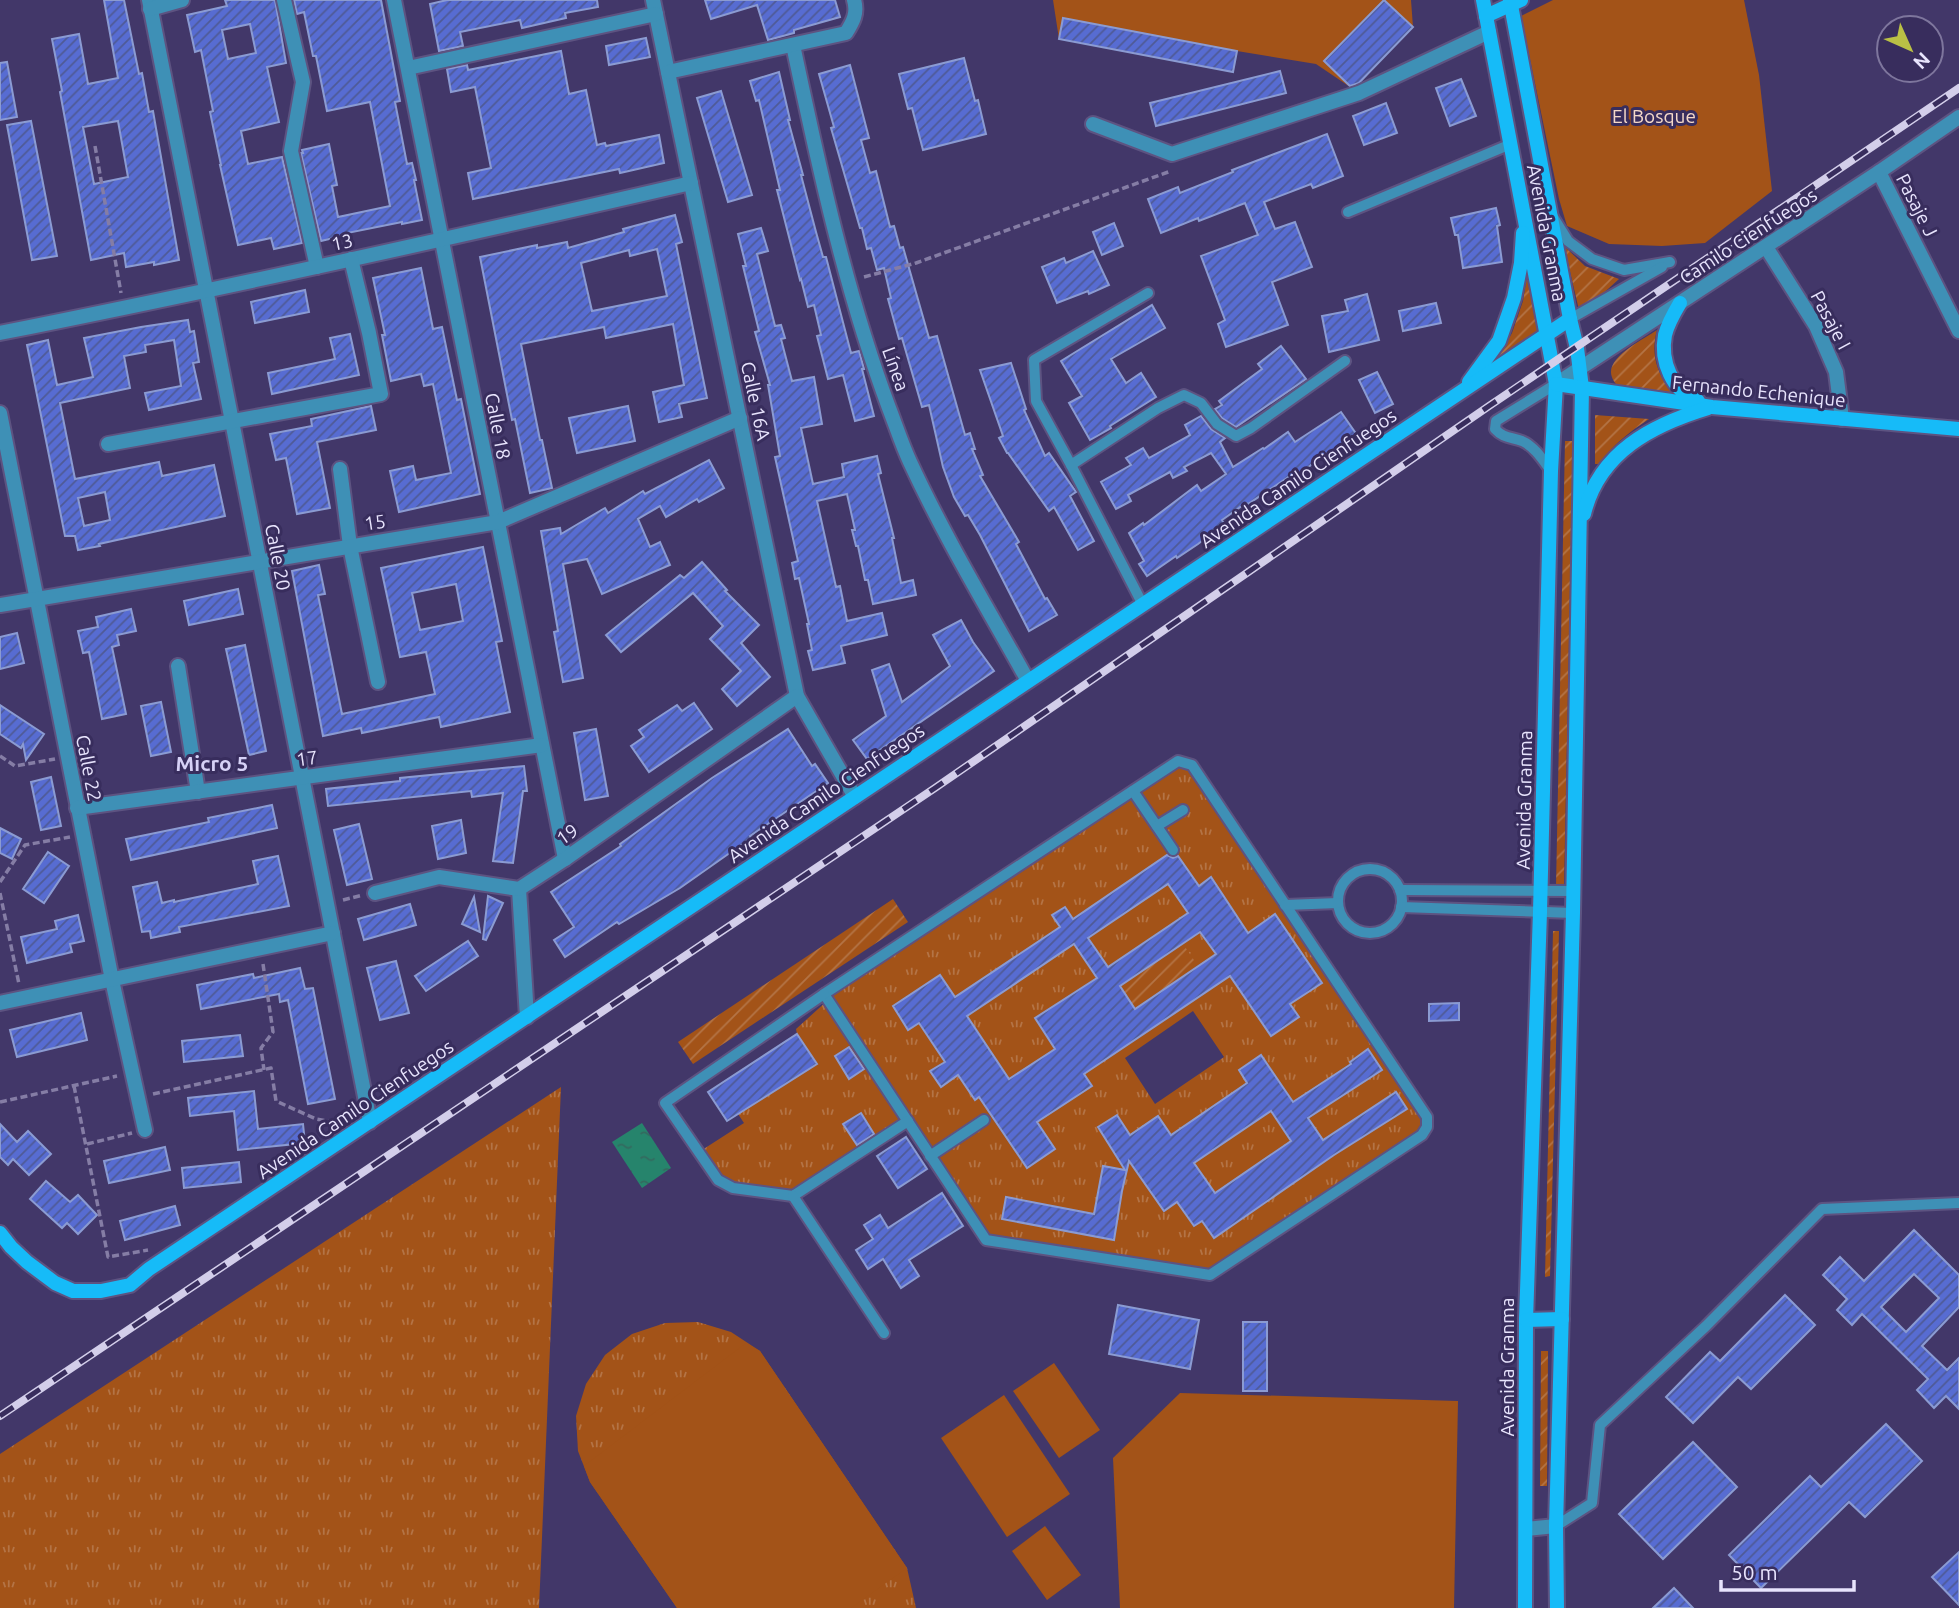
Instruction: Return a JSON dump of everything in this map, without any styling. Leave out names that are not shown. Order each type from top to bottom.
[{"type":"main road","name":"Avenida Granma","points":[[1483,0],[1556,384],[1550,471],[1541,891],[1526,1320],[1525,1608]]},
{"type":"main road","name":"Avenida Granma","points":[[1514,2],[1549,211],[1581,369],[1582,388],[1573,913],[1556,1526],[1557,1608]]},
{"type":"main road","points":[[1486,16],[1514,2]]},
{"type":"main road","points":[[1461,392],[1499,341],[1514,298],[1521,263],[1524,214]]},
{"type":"main road","points":[[1680,303],[1665,334],[1666,364],[1671,377],[1683,393],[1712,407]]},
{"type":"main road","name":"Avenida Camilo Cienfuegos","points":[[0,1233],[11,1247],[55,1283],[73,1291],[101,1292],[130,1285],[149,1269],[1570,320]]},
{"type":"main road","name":"Fernando Echenique","points":[[1556,384],[1712,407],[1959,429]]},
{"type":"main road","points":[[1578,540],[1592,492],[1604,471],[1622,451],[1674,418],[1712,407]]},
{"type":"main road","points":[[1526,1320],[1562,1320]]},
{"type":"street","points":[[150,5],[182,0]]},
{"type":"street","points":[[284,0],[303,82],[290,151],[317,267]]},
{"type":"street","name":"Calle 18","points":[[394,0],[565,859]]},
{"type":"street","points":[[668,72],[846,33],[854,21],[854,0]]},
{"type":"street","name":"Calle 20","points":[[150,5],[333,933],[365,1125]]},
{"type":"street","points":[[408,68],[654,7]]},
{"type":"street","name":"Calle 16A","points":[[654,7],[797,696],[855,797]]},
{"type":"street","points":[[1093,124],[1172,154],[1359,93],[1489,32]]},
{"type":"street","name":"Línea","points":[[793,45],[826,199],[847,282],[874,368],[910,461],[952,544],[1028,681]]},
{"type":"street","name":"Camilo Cienfuegos","points":[[1556,384],[1959,117]]},
{"type":"street","name":"Pasaje J","points":[[1879,172],[1959,331]]},
{"type":"street","name":"13","points":[[0,333],[442,240],[691,183]]},
{"type":"street","name":"Pasaje I","points":[[1766,247],[1816,326],[1836,372],[1842,419]]},
{"type":"street","points":[[108,444],[381,394],[351,259]]},
{"type":"street","name":"Calle 22","points":[[0,413],[82,834],[145,1130]]},
{"type":"street","name":"15","points":[[0,604],[498,522],[740,418]]},
{"type":"street","points":[[340,469],[350,546],[377,682]]},
{"type":"street","points":[[178,666],[198,792]]},
{"type":"street","name":"19","points":[[519,889],[797,696]]},
{"type":"street","name":"17","points":[[77,808],[542,745]]},
{"type":"street","points":[[375,893],[439,877],[519,889],[527,1017]]},
{"type":"street","points":[[0,1003],[333,933]]},
{"type":"street","points":[[1526,1529],[1556,1526]]},
{"type":"lane","points":[[1348,212],[1511,144]]},
{"type":"lane","name":"Camilo Cienfuegos","points":[[1549,211],[1568,241],[1592,259],[1624,270],[1670,262],[1570,320]]},
{"type":"lane","points":[[1143,605],[1036,401],[1034,360],[1148,293]]},
{"type":"lane","points":[[1071,465],[1158,408],[1184,395],[1200,403],[1217,424],[1236,436],[1345,361]]},
{"type":"lane","points":[[1550,471],[1540,456],[1524,442],[1502,436],[1495,429],[1496,421],[1556,384]]},
{"type":"lane","points":[[824,994],[908,1121],[930,1156],[986,1240],[1210,1275],[1422,1135],[1427,1127],[1427,1117],[1192,765],[1178,761],[824,994],[665,1103],[718,1180],[733,1188],[793,1196],[908,1121]]},
{"type":"lane","points":[[1133,791],[1173,850]]},
{"type":"lane","points":[[1157,826],[1183,810]]},
{"type":"lane","points":[[1360,871],[1381,871],[1390,876],[1400,890],[1401,908],[1398,916],[1385,929],[1376,933],[1355,929],[1346,923],[1340,914],[1339,893],[1344,883],[1360,871]]},
{"type":"lane","points":[[1400,890],[1573,891]]},
{"type":"lane","points":[[1285,905],[1338,903]]},
{"type":"lane","points":[[1401,908],[1573,913]]},
{"type":"lane","points":[[930,1156],[984,1120]]},
{"type":"lane","points":[[793,1196],[884,1334]]},
{"type":"lane","points":[[1556,1526],[1592,1503],[1600,1425],[1706,1326],[1822,1209],[1959,1203]]},
{"type":"path","points":[[95,146],[124,309]]},
{"type":"path","points":[[0,756],[15,766],[67,756]]},
{"type":"path","points":[[0,882],[25,845],[82,834]]},
{"type":"path","points":[[327,903],[375,893]]},
{"type":"path","points":[[0,894],[22,998]]},
{"type":"path","points":[[261,948],[273,1032],[261,1048],[264,1070]]},
{"type":"path","points":[[138,1097],[271,1068],[276,1101],[316,1119],[365,1125]]},
{"type":"path","points":[[0,1102],[132,1073]]},
{"type":"path","points":[[74,1086],[108,1256],[148,1250],[149,1269]]},
{"type":"path","points":[[86,1144],[145,1130]]},
{"type":"green space","points":[[1053,0],[1411,0],[1413,27],[1353,89],[1316,64],[1237,51],[1233,72],[1059,39]]},
{"type":"green space","name":"El Bosque","points":[[1553,0],[1744,0],[1759,75],[1772,191],[1705,243],[1662,246],[1609,244],[1567,226],[1521,16]]},
{"type":"green space","points":[[1564,246],[1585,266],[1619,279],[1597,299],[1579,310]]},
{"type":"green space","points":[[1528,269],[1540,337],[1492,368],[1512,333],[1523,301]]},
{"type":"green space","points":[[1657,330],[1655,356],[1663,380],[1673,395],[1619,388],[1611,374],[1612,366],[1629,348]]},
{"type":"green space","points":[[1595,415],[1649,419],[1622,439],[1599,464],[1595,464]]},
{"type":"green space","points":[[1565,441],[1573,441],[1564,888],[1556,887]]},
{"type":"green space","points":[[1178,761],[1192,765],[1427,1117],[1427,1127],[1210,1275],[986,1240],[908,1121],[793,1196],[718,1180],[699,1152],[744,1123],[738,1114],[816,1064],[796,1029],[828,1000],[820,993]],"holes":[[[1193,1011],[1224,1057],[1155,1104],[1125,1058]]]},
{"type":"green space","points":[[893,899],[908,922],[693,1064],[678,1042]]},
{"type":"green space","points":[[1553,931],[1559,931],[1550,1276],[1545,1277]]},
{"type":"green space","points":[[1183,944],[1198,966],[1135,1009],[1120,986]]},
{"type":"green space","points":[[561,1087],[539,1608],[0,1608],[0,1454]]},
{"type":"green space","points":[[698,1322],[731,1332],[760,1351],[907,1568],[916,1608],[677,1608],[590,1482],[578,1451],[576,1416],[586,1384],[605,1355],[632,1334],[665,1323]]},
{"type":"green space","points":[[746,1343],[760,1351],[907,1568],[851,1608],[677,1608],[590,1482],[584,1466]]},
{"type":"green space","points":[[1541,1351],[1548,1351],[1547,1486],[1540,1486]]},
{"type":"green space","points":[[1054,1363],[1100,1430],[1059,1458],[1013,1391]]},
{"type":"green space","points":[[1180,1393],[1458,1401],[1454,1608],[1120,1608],[1113,1458]]},
{"type":"green space","points":[[1004,1395],[1070,1494],[1007,1537],[941,1438]]},
{"type":"green space","points":[[1045,1526],[1081,1575],[1047,1600],[1012,1551]]},
{"type":"water","points":[[642,1123],[671,1168],[642,1188],[612,1142]]},
{"type":"building","points":[[104,0],[124,0],[139,74],[142,73],[149,112],[153,111],[179,260],[126,267],[124,253],[91,260],[52,39],[79,34],[88,84],[118,78]],"holes":[[[118,121],[128,177],[94,184],[83,127]]]},
{"type":"building","points":[[225,0],[275,0],[286,63],[267,67],[279,122],[241,131],[248,164],[282,157],[302,243],[274,249],[271,238],[238,245],[220,165],[201,50],[195,52],[187,15],[227,6]],"holes":[[[250,24],[256,53],[228,59],[222,30]]]},
{"type":"building","points":[[294,0],[381,0],[400,101],[395,102],[407,164],[412,163],[416,180],[422,220],[342,234],[321,241],[302,150],[329,144],[337,185],[332,186],[338,217],[390,206],[370,102],[327,111],[304,12],[297,14]]},
{"type":"building","points":[[447,0],[597,0],[598,7],[565,13],[566,18],[522,28],[520,20],[460,32],[463,46],[439,51],[430,4]]},
{"type":"building","points":[[705,0],[835,0],[840,17],[768,40],[757,5],[711,19]]},
{"type":"building","points":[[1384,0],[1413,27],[1359,83],[1350,86],[1324,61]]},
{"type":"building","points":[[1063,18],[1237,51],[1233,72],[1059,39]]},
{"type":"building","points":[[646,38],[650,57],[609,65],[606,46]]},
{"type":"building","points":[[561,51],[569,94],[586,90],[597,145],[605,143],[606,146],[659,135],[664,163],[620,173],[619,169],[473,199],[468,173],[491,168],[475,87],[451,92],[447,69],[467,65],[468,70]]},
{"type":"building","points":[[964,58],[986,134],[923,150],[912,108],[908,109],[899,74]]},
{"type":"building","points":[[7,62],[17,117],[0,120],[0,63]]},
{"type":"building","points":[[850,65],[869,138],[861,140],[870,173],[876,171],[890,227],[894,226],[900,248],[903,247],[929,338],[937,336],[965,435],[970,433],[975,449],[972,449],[983,475],[980,476],[1019,542],[1016,544],[1045,599],[1047,598],[1057,615],[1029,631],[980,535],[954,497],[943,467],[929,405],[922,407],[902,338],[899,339],[888,299],[891,298],[884,268],[877,270],[871,248],[867,249],[860,228],[831,128],[834,127],[819,74]]},
{"type":"building","points":[[1280,71],[1286,93],[1156,126],[1150,103]]},
{"type":"building","points":[[779,72],[801,175],[823,257],[826,257],[851,353],[859,351],[864,369],[874,416],[855,421],[843,375],[828,379],[817,336],[821,335],[814,305],[808,307],[800,280],[777,190],[780,190],[759,100],[756,101],[750,81]]},
{"type":"building","points":[[1461,79],[1476,116],[1450,126],[1436,88]]},
{"type":"building","points":[[721,91],[752,195],[728,202],[697,98]]},
{"type":"building","points":[[1386,103],[1397,133],[1364,145],[1353,116]]},
{"type":"building","points":[[31,121],[57,256],[32,260],[7,125]]},
{"type":"building","points":[[1327,134],[1343,176],[1313,188],[1311,184],[1264,202],[1275,229],[1295,222],[1312,267],[1272,282],[1288,325],[1226,347],[1218,324],[1225,320],[1201,256],[1258,235],[1245,203],[1161,233],[1148,199],[1178,187],[1180,193]]},
{"type":"building","points":[[1496,208],[1502,262],[1463,268],[1458,235],[1455,235],[1451,218]]},
{"type":"building","points":[[675,215],[682,242],[676,244],[707,398],[679,404],[682,417],[659,422],[653,392],[684,385],[673,324],[606,338],[604,327],[521,344],[552,488],[530,493],[515,419],[512,420],[480,257],[537,245],[537,248],[567,242],[568,248],[624,232],[623,229]],"holes":[[[657,249],[667,296],[592,311],[581,263],[629,250],[630,256]]]},
{"type":"building","points":[[1114,223],[1123,246],[1102,255],[1093,232]]},
{"type":"building","points":[[761,228],[768,251],[757,254],[775,326],[781,325],[785,338],[781,339],[792,381],[814,377],[822,424],[801,428],[813,484],[844,477],[842,464],[877,456],[881,473],[878,474],[894,538],[901,583],[913,580],[916,595],[873,604],[852,530],[855,530],[847,494],[817,501],[836,587],[840,586],[847,621],[882,613],[887,635],[841,646],[845,663],[813,670],[808,651],[812,650],[809,624],[799,578],[795,579],[792,563],[798,561],[775,457],[780,456],[770,385],[755,332],[759,331],[738,234]]},
{"type":"building","points":[[1093,251],[1109,285],[1057,303],[1042,267],[1064,258],[1066,263]]},
{"type":"building","points":[[421,268],[433,329],[442,327],[457,400],[461,399],[480,494],[399,512],[390,471],[413,466],[416,480],[451,473],[433,384],[424,386],[421,374],[391,381],[373,278]]},
{"type":"building","points":[[305,290],[309,312],[255,323],[251,302]]},
{"type":"building","points":[[1367,294],[1379,340],[1329,352],[1322,316],[1348,311],[1345,300]]},
{"type":"building","points":[[1436,303],[1441,323],[1403,331],[1399,311]]},
{"type":"building","points":[[1152,305],[1165,328],[1111,359],[1126,383],[1141,373],[1156,397],[1090,440],[1069,403],[1082,396],[1061,361]]},
{"type":"building","points":[[188,320],[190,332],[194,331],[199,362],[193,363],[201,399],[149,410],[145,393],[181,386],[174,340],[145,345],[146,352],[124,356],[130,388],[60,403],[75,479],[159,462],[162,476],[214,465],[225,516],[78,550],[75,536],[65,536],[27,345],[48,340],[57,385],[93,377],[84,338]],"holes":[[[105,492],[110,520],[84,526],[78,498]]]},
{"type":"building","points":[[350,334],[359,375],[272,394],[268,373],[335,359],[330,338]]},
{"type":"building","points":[[1281,346],[1306,379],[1236,427],[1222,418],[1215,409],[1222,405],[1219,401],[1262,369],[1258,364]]},
{"type":"building","points":[[1011,363],[1026,409],[1024,410],[1045,456],[1049,453],[1076,492],[1070,496],[1094,541],[1078,550],[1054,507],[1049,511],[999,438],[1003,436],[980,370]]},
{"type":"building","points":[[1377,372],[1393,404],[1375,413],[1359,380]]},
{"type":"building","points":[[371,406],[376,430],[317,442],[330,508],[297,514],[286,458],[276,460],[270,434],[312,426],[311,419]]},
{"type":"building","points":[[628,406],[635,441],[577,453],[569,418]]},
{"type":"building","points":[[1341,412],[1357,435],[1292,479],[1290,476],[1246,503],[1222,520],[1224,524],[1198,544],[1147,576],[1139,564],[1144,561],[1129,533],[1143,523],[1144,525],[1197,485],[1201,491],[1226,474],[1211,453],[1184,467],[1187,471],[1173,478],[1170,472],[1128,495],[1131,501],[1116,509],[1101,482],[1131,465],[1126,458],[1143,448],[1149,458],[1190,435],[1185,425],[1201,416],[1211,429],[1225,438],[1220,442],[1233,467],[1288,432],[1295,442]]},
{"type":"building","points":[[709,460],[724,488],[699,502],[697,499],[666,517],[660,506],[638,519],[650,547],[660,542],[670,565],[602,594],[587,559],[563,564],[583,678],[563,682],[554,632],[558,631],[541,531],[560,528],[561,534],[605,508],[608,513],[643,491],[645,494]]},
{"type":"building","points":[[483,547],[502,641],[496,642],[510,712],[441,727],[439,717],[362,733],[361,728],[323,736],[292,571],[319,565],[325,594],[318,595],[342,714],[435,694],[426,652],[400,657],[381,568]],"holes":[[[456,584],[463,621],[420,630],[412,593]]]},
{"type":"building","points":[[702,562],[727,590],[725,591],[759,625],[741,643],[770,677],[737,706],[722,689],[741,671],[710,639],[723,626],[693,593],[621,652],[606,635],[680,575],[684,578]]},
{"type":"building","points":[[238,589],[243,614],[189,625],[184,601]]},
{"type":"building","points":[[131,609],[136,631],[117,635],[119,645],[112,647],[126,714],[102,719],[89,652],[83,653],[78,631],[98,627],[96,617]]},
{"type":"building","points":[[961,620],[994,671],[867,759],[853,740],[886,716],[872,670],[889,664],[902,702],[950,666],[933,635]]},
{"type":"building","points":[[17,633],[24,663],[0,669],[0,637]]},
{"type":"building","points":[[245,645],[266,751],[249,755],[226,649]]},
{"type":"building","points":[[161,702],[171,752],[151,756],[141,706]]},
{"type":"building","points":[[694,703],[712,729],[649,772],[631,746],[644,737],[639,730],[677,705],[682,711]]},
{"type":"building","points":[[0,705],[44,734],[26,760],[23,744],[21,748],[0,734]]},
{"type":"building","points":[[596,729],[608,796],[585,800],[574,733]]},
{"type":"building","points":[[788,729],[812,766],[815,764],[828,783],[680,888],[619,924],[617,922],[565,957],[554,940],[574,927],[551,892],[621,846],[620,844],[712,778]]},
{"type":"building","points":[[524,766],[527,791],[523,791],[513,863],[493,861],[503,793],[472,797],[471,791],[328,806],[326,789],[400,781],[400,778]]},
{"type":"building","points":[[51,777],[61,826],[41,830],[31,782]]},
{"type":"building","points":[[272,805],[277,828],[131,860],[126,839],[209,822],[208,818]]},
{"type":"building","points":[[461,820],[466,853],[438,859],[432,826]]},
{"type":"building","points":[[359,824],[372,879],[347,885],[334,830]]},
{"type":"building","points":[[0,828],[21,839],[12,859],[0,853]]},
{"type":"building","points":[[48,852],[69,866],[44,903],[23,889]]},
{"type":"building","points":[[1167,855],[1173,858],[1178,856],[1199,886],[1211,877],[1248,933],[1275,914],[1322,983],[1290,1004],[1299,1017],[1271,1036],[1230,976],[1084,1074],[1092,1086],[1037,1122],[1055,1149],[1027,1168],[979,1097],[975,1100],[958,1075],[941,1087],[930,1071],[945,1062],[919,1023],[908,1030],[893,1006],[940,975],[955,997],[1060,927],[1052,915],[1065,907],[1073,919]],"holes":[[[1168,884],[1188,913],[1108,967],[1088,938]],[[1200,932],[1216,954],[1135,1009],[1120,986]],[[1074,944],[1097,978],[1035,1018],[1055,1049],[1009,1079],[967,1016]]]},
{"type":"building","points":[[278,856],[289,906],[179,927],[180,932],[151,938],[150,931],[142,932],[133,887],[157,882],[162,903],[174,902],[258,884],[253,861]]},
{"type":"building","points":[[488,896],[503,903],[486,940],[483,939]]},
{"type":"building","points":[[474,897],[480,932],[462,924]]},
{"type":"building","points":[[410,904],[416,925],[364,940],[358,919]]},
{"type":"building","points":[[78,915],[84,941],[70,944],[72,952],[27,963],[21,937],[57,929],[55,921]]},
{"type":"building","points":[[468,941],[478,956],[426,991],[415,976]]},
{"type":"building","points":[[396,961],[409,1013],[380,1020],[367,968]]},
{"type":"building","points":[[300,968],[305,989],[313,988],[335,1099],[308,1104],[288,1000],[280,1002],[279,994],[201,1009],[197,985],[253,974],[254,978]]},
{"type":"building","points":[[1459,1003],[1459,1020],[1429,1021],[1429,1004]]},
{"type":"building","points":[[81,1013],[87,1040],[17,1057],[10,1030]]},
{"type":"building","points":[[797,1034],[817,1064],[727,1121],[708,1092]]},
{"type":"building","points":[[240,1035],[243,1056],[184,1062],[182,1041]]},
{"type":"building","points":[[849,1047],[864,1069],[849,1079],[835,1056]]},
{"type":"building","points":[[1368,1049],[1382,1070],[1308,1118],[1323,1140],[1396,1092],[1407,1109],[1334,1155],[1214,1238],[1202,1221],[1194,1226],[1177,1202],[1164,1211],[1129,1161],[1114,1240],[1002,1219],[1006,1197],[1094,1214],[1103,1166],[1125,1170],[1098,1127],[1117,1115],[1130,1135],[1158,1116],[1171,1135],[1247,1083],[1239,1070],[1261,1055],[1293,1102],[1351,1064],[1350,1062]],"holes":[[[1271,1111],[1291,1141],[1215,1193],[1194,1163]]]},
{"type":"building","points":[[254,1091],[258,1129],[303,1124],[305,1143],[238,1150],[234,1111],[190,1116],[188,1098]]},
{"type":"building","points":[[861,1113],[874,1134],[857,1145],[843,1124]]},
{"type":"building","points":[[0,1124],[17,1142],[28,1131],[51,1154],[29,1175],[13,1159],[8,1165],[0,1157]]},
{"type":"building","points":[[906,1137],[927,1169],[898,1188],[877,1156]]},
{"type":"building","points":[[165,1147],[170,1170],[109,1183],[104,1161]]},
{"type":"building","points":[[239,1162],[241,1182],[184,1188],[182,1168]]},
{"type":"building","points":[[46,1181],[70,1202],[78,1195],[97,1215],[78,1234],[67,1223],[62,1228],[30,1199]]},
{"type":"building","points":[[942,1193],[963,1226],[909,1260],[919,1276],[901,1288],[883,1259],[868,1269],[856,1250],[873,1239],[864,1225],[880,1215],[888,1228]]},
{"type":"building","points":[[175,1206],[180,1225],[125,1240],[120,1221]]},
{"type":"building","points":[[1914,1230],[1959,1275],[1959,1307],[1922,1346],[1947,1370],[1959,1358],[1959,1409],[1946,1396],[1934,1408],[1917,1390],[1928,1379],[1862,1314],[1852,1325],[1837,1310],[1847,1299],[1823,1275],[1840,1257],[1864,1281]],"holes":[[[1914,1274],[1939,1298],[1906,1332],[1881,1307]]]},
{"type":"building","points":[[1785,1295],[1815,1325],[1751,1389],[1738,1377],[1693,1423],[1666,1397],[1710,1352],[1720,1361]]},
{"type":"building","points":[[1118,1305],[1199,1320],[1190,1369],[1109,1354]]},
{"type":"building","points":[[1243,1322],[1267,1322],[1267,1391],[1243,1391]]},
{"type":"building","points":[[1886,1424],[1922,1461],[1865,1517],[1849,1502],[1761,1588],[1729,1555],[1810,1476],[1821,1487]]},
{"type":"building","points":[[1693,1442],[1737,1487],[1663,1559],[1619,1514]]},
{"type":"building","points":[[1959,1552],[1959,1605],[1932,1577]]},
{"type":"building","points":[[1674,1588],[1693,1608],[1653,1608]]},
{"type":"railway","points":[[0,1416],[935,788],[1489,406],[1959,88]]},
{"type":"district","name":"Micro 5","points":[[212,763]]}]
